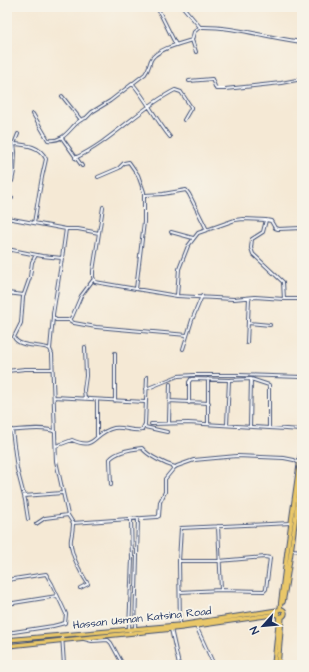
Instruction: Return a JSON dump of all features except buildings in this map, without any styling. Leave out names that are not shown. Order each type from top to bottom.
[{"type":"main road","points":[[274,665],[302,445]]},
{"type":"main road","points":[[278,665],[280,612],[292,550],[302,469]]},
{"type":"main road","name":"Hassan Usman Katsina Road","points":[[136,630],[171,629],[196,626],[280,612]]},
{"type":"main road","name":"Hassan Usman Katsina Road","points":[[7,646],[83,638],[280,612]]},
{"type":"main road","name":"Hassan Usman Katsina Road","points":[[7,640],[130,631]]},
{"type":"street","points":[[157,7],[176,45]]},
{"type":"street","points":[[183,7],[200,27],[223,29],[302,42]]},
{"type":"street","points":[[196,52],[192,40],[194,32],[200,27]]},
{"type":"street","points":[[33,114],[48,140],[50,141],[62,138],[81,120],[110,101],[145,74],[154,56],[176,45],[192,40]]},
{"type":"street","points":[[189,81],[212,79],[216,88],[225,89],[281,83],[302,79]]},
{"type":"street","points":[[132,83],[170,137]]},
{"type":"street","points":[[75,158],[88,152],[173,91],[178,90],[185,96],[192,108],[184,120]]},
{"type":"street","points":[[62,96],[81,120]]},
{"type":"street","points":[[12,181],[14,171],[14,144],[18,134]]},
{"type":"street","points":[[62,138],[82,166]]},
{"type":"street","points":[[14,144],[30,145],[44,154],[46,159],[34,223]]},
{"type":"street","points":[[98,177],[119,168],[124,162],[129,162],[138,175],[144,188],[144,222],[136,289]]},
{"type":"street","points":[[145,195],[186,190],[207,230]]},
{"type":"street","points":[[7,196],[12,198]]},
{"type":"street","points":[[69,320],[72,317],[81,296],[93,280],[93,271],[103,207]]},
{"type":"street","points":[[7,218],[99,233]]},
{"type":"street","points":[[177,296],[179,269],[184,255],[193,238],[198,233],[235,220],[271,221],[275,228],[278,229],[302,228]]},
{"type":"street","points":[[266,220],[263,232],[252,239],[251,251],[254,256],[263,262],[271,272],[283,282],[284,299]]},
{"type":"street","points":[[66,228],[53,317],[50,349],[52,354],[56,461],[68,515],[73,524],[71,539],[76,562],[88,584],[80,588]]},
{"type":"street","points":[[171,232],[193,238]]},
{"type":"street","points":[[7,249],[36,255],[62,258]]},
{"type":"street","points":[[36,255],[32,262],[30,277],[24,295],[21,323],[14,337],[16,342],[50,349]]},
{"type":"street","points":[[93,280],[95,282],[177,296],[202,296],[234,299],[302,299]]},
{"type":"street","points":[[7,293],[24,295]]},
{"type":"street","points":[[183,349],[202,296]]},
{"type":"street","points":[[247,343],[249,298]]},
{"type":"street","points":[[53,317],[56,320],[69,320],[74,323],[96,327],[187,335]]},
{"type":"street","points":[[248,323],[270,325]]},
{"type":"street","points":[[85,347],[85,399]]},
{"type":"street","points":[[115,354],[115,401]]},
{"type":"street","points":[[7,371],[52,369]]},
{"type":"street","points":[[146,389],[178,376],[189,375],[302,377]]},
{"type":"street","points":[[145,427],[147,376]]},
{"type":"street","points":[[189,403],[191,379],[251,379],[269,385],[269,428]]},
{"type":"street","points":[[208,379],[208,424]]},
{"type":"street","points":[[250,426],[251,379]]},
{"type":"street","points":[[227,425],[230,380]]},
{"type":"street","points":[[169,422],[170,384]]},
{"type":"street","points":[[54,398],[145,402]]},
{"type":"street","points":[[97,400],[97,437]]},
{"type":"street","points":[[169,401],[209,403]]},
{"type":"street","points":[[151,424],[169,422],[302,430]]},
{"type":"street","points":[[56,446],[72,440],[82,445],[90,443],[100,434],[115,428],[135,431],[142,430],[145,427],[167,432]]},
{"type":"street","points":[[7,431],[52,429],[55,432]]},
{"type":"street","points":[[12,430],[17,469],[28,519]]},
{"type":"street","points":[[111,485],[110,459],[113,456],[131,449],[142,448],[146,453],[168,465],[175,467]]},
{"type":"street","points":[[73,524],[138,518],[155,518],[158,516],[160,502],[165,492],[165,479],[175,467],[194,460],[237,456],[284,458],[294,460],[300,464]]},
{"type":"street","points":[[24,496],[63,493]]},
{"type":"street","points":[[36,524],[45,518],[68,515]]},
{"type":"street","points":[[296,516],[302,516]]},
{"type":"street","points":[[136,630],[138,518]]},
{"type":"street","points":[[130,631],[132,559],[131,519]]},
{"type":"street","points":[[180,625],[179,561],[181,528],[291,523]]},
{"type":"street","points":[[218,526],[221,590]]},
{"type":"street","points":[[292,550],[302,551]]},
{"type":"street","points":[[179,561],[219,561],[265,557],[270,558],[266,590],[264,591],[221,590],[180,592]]},
{"type":"street","points":[[7,580],[46,574],[66,614],[65,623],[7,633]]},
{"type":"street","points":[[7,604],[57,596]]},
{"type":"street","points":[[196,626],[214,665]]},
{"type":"street","points":[[171,629],[180,665]]},
{"type":"street","points":[[62,635],[64,665]]},
{"type":"street","points":[[83,638],[92,641],[108,640],[123,665]]}]
